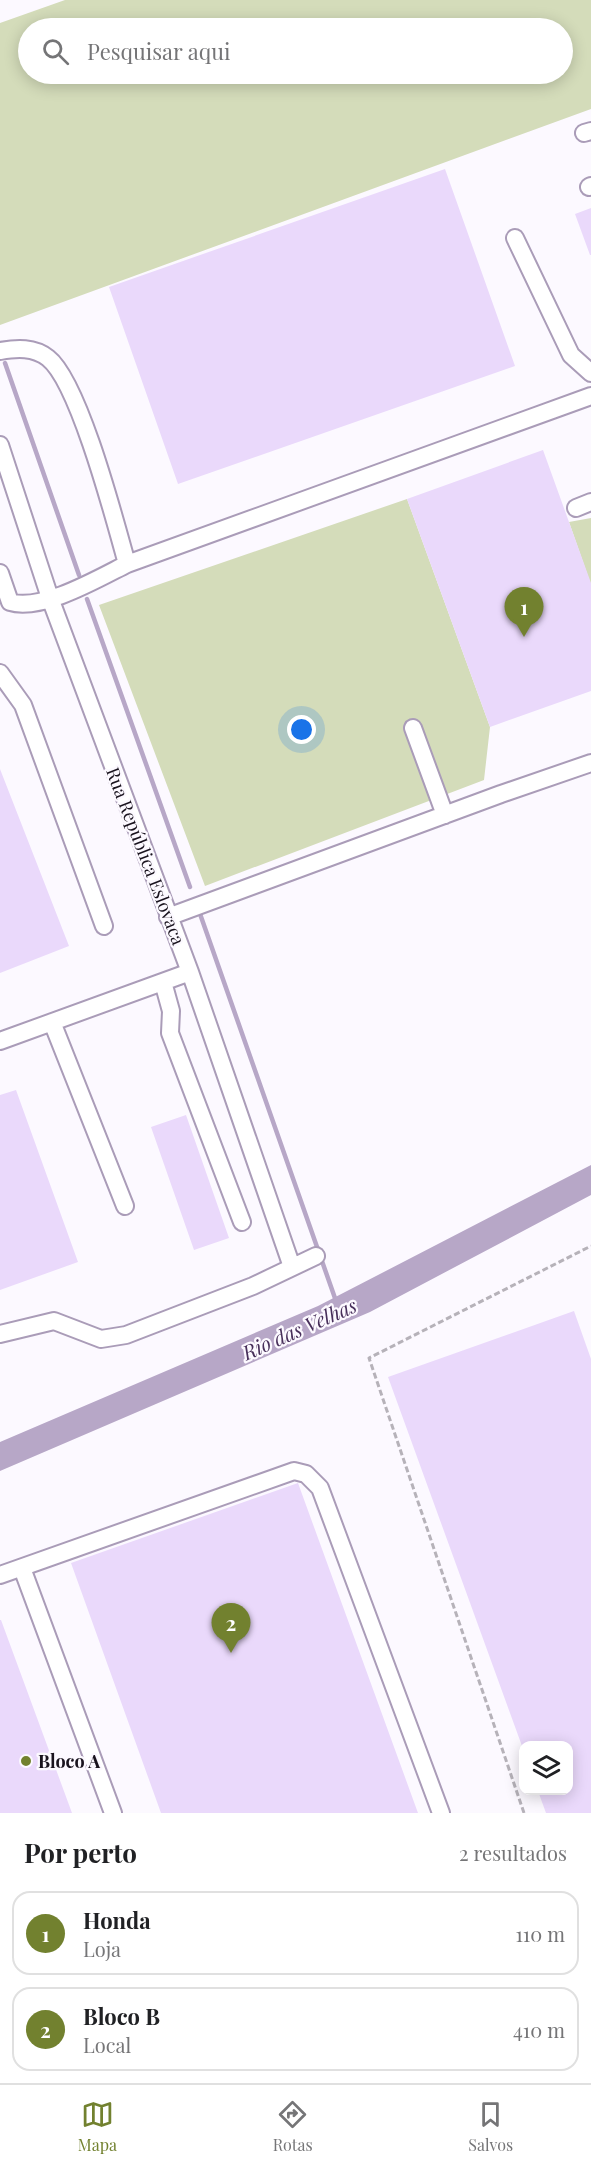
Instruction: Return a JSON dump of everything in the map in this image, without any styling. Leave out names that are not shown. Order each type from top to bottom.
[{"type":"lane","points":[[515,238],[571,355],[591,373]]},
{"type":"lane","points":[[0,351],[15,348],[33,350],[51,359],[64,377],[83,422],[127,564]]},
{"type":"lane","points":[[0,573],[10,602],[33,603],[50,598],[127,564],[591,396]]},
{"type":"lane","name":"Rua República Eslovaca","points":[[0,445],[50,598],[190,972],[292,1267]]},
{"type":"lane","points":[[0,673],[16,693],[28,716],[104,926]]},
{"type":"lane","points":[[413,728],[445,815]]},
{"type":"lane","points":[[168,917],[591,763]]},
{"type":"lane","points":[[0,1041],[190,972]]},
{"type":"lane","points":[[164,982],[171,1011],[170,1033],[242,1222]]},
{"type":"lane","points":[[52,1022],[125,1206]]},
{"type":"lane","points":[[0,1334],[54,1320],[101,1339],[126,1335],[253,1286],[316,1256]]},
{"type":"lane","points":[[0,1575],[294,1471],[306,1474],[320,1488],[441,1813]]},
{"type":"lane","points":[[22,1568],[113,1813]]},
{"type":"path","points":[[525,1813],[369,1358],[591,1246]]},
{"type":"green space","points":[[65,0],[591,0],[591,109],[0,325],[0,23]]},
{"type":"green space","points":[[407,499],[490,727],[484,780],[205,886],[99,605]]},
{"type":"green space","points":[[591,518],[591,585],[569,522]]},
{"type":"water","name":"Rio das Velhas","points":[[591,1165],[591,1195],[370,1312],[0,1471],[0,1442],[318,1306]]},
{"type":"building","points":[[445,169],[515,366],[178,484],[109,287]]},
{"type":"building","points":[[591,208],[591,255],[590,255],[575,214]]},
{"type":"building","points":[[543,450],[591,583],[591,691],[490,727],[407,499]]},
{"type":"building","points":[[0,769],[69,946],[0,973]]},
{"type":"building","points":[[16,1090],[78,1262],[0,1290],[0,1095]]},
{"type":"building","points":[[186,1115],[229,1238],[194,1250],[151,1127]]},
{"type":"building","points":[[574,1311],[591,1359],[591,1813],[546,1813],[539,1795],[573,1795],[573,1741],[520,1741],[388,1377]]},
{"type":"building","points":[[298,1483],[418,1813],[161,1813],[71,1563]]},
{"type":"building","name":"Bloco A","points":[[1,1620],[72,1813],[0,1813]]},
{"type":"waterway","points":[[5,363],[79,575]]},
{"type":"waterway","points":[[87,599],[190,887]]},
{"type":"waterway","name":"Rio das Velhas","points":[[199,911],[336,1301]]},
{"type":"place","name":"Honda","points":[[524,637]]},
{"type":"place","name":"Bloco B","points":[[231,1653]]},
{"type":"place","name":"Bloco A","points":[[26,1761]]}]
